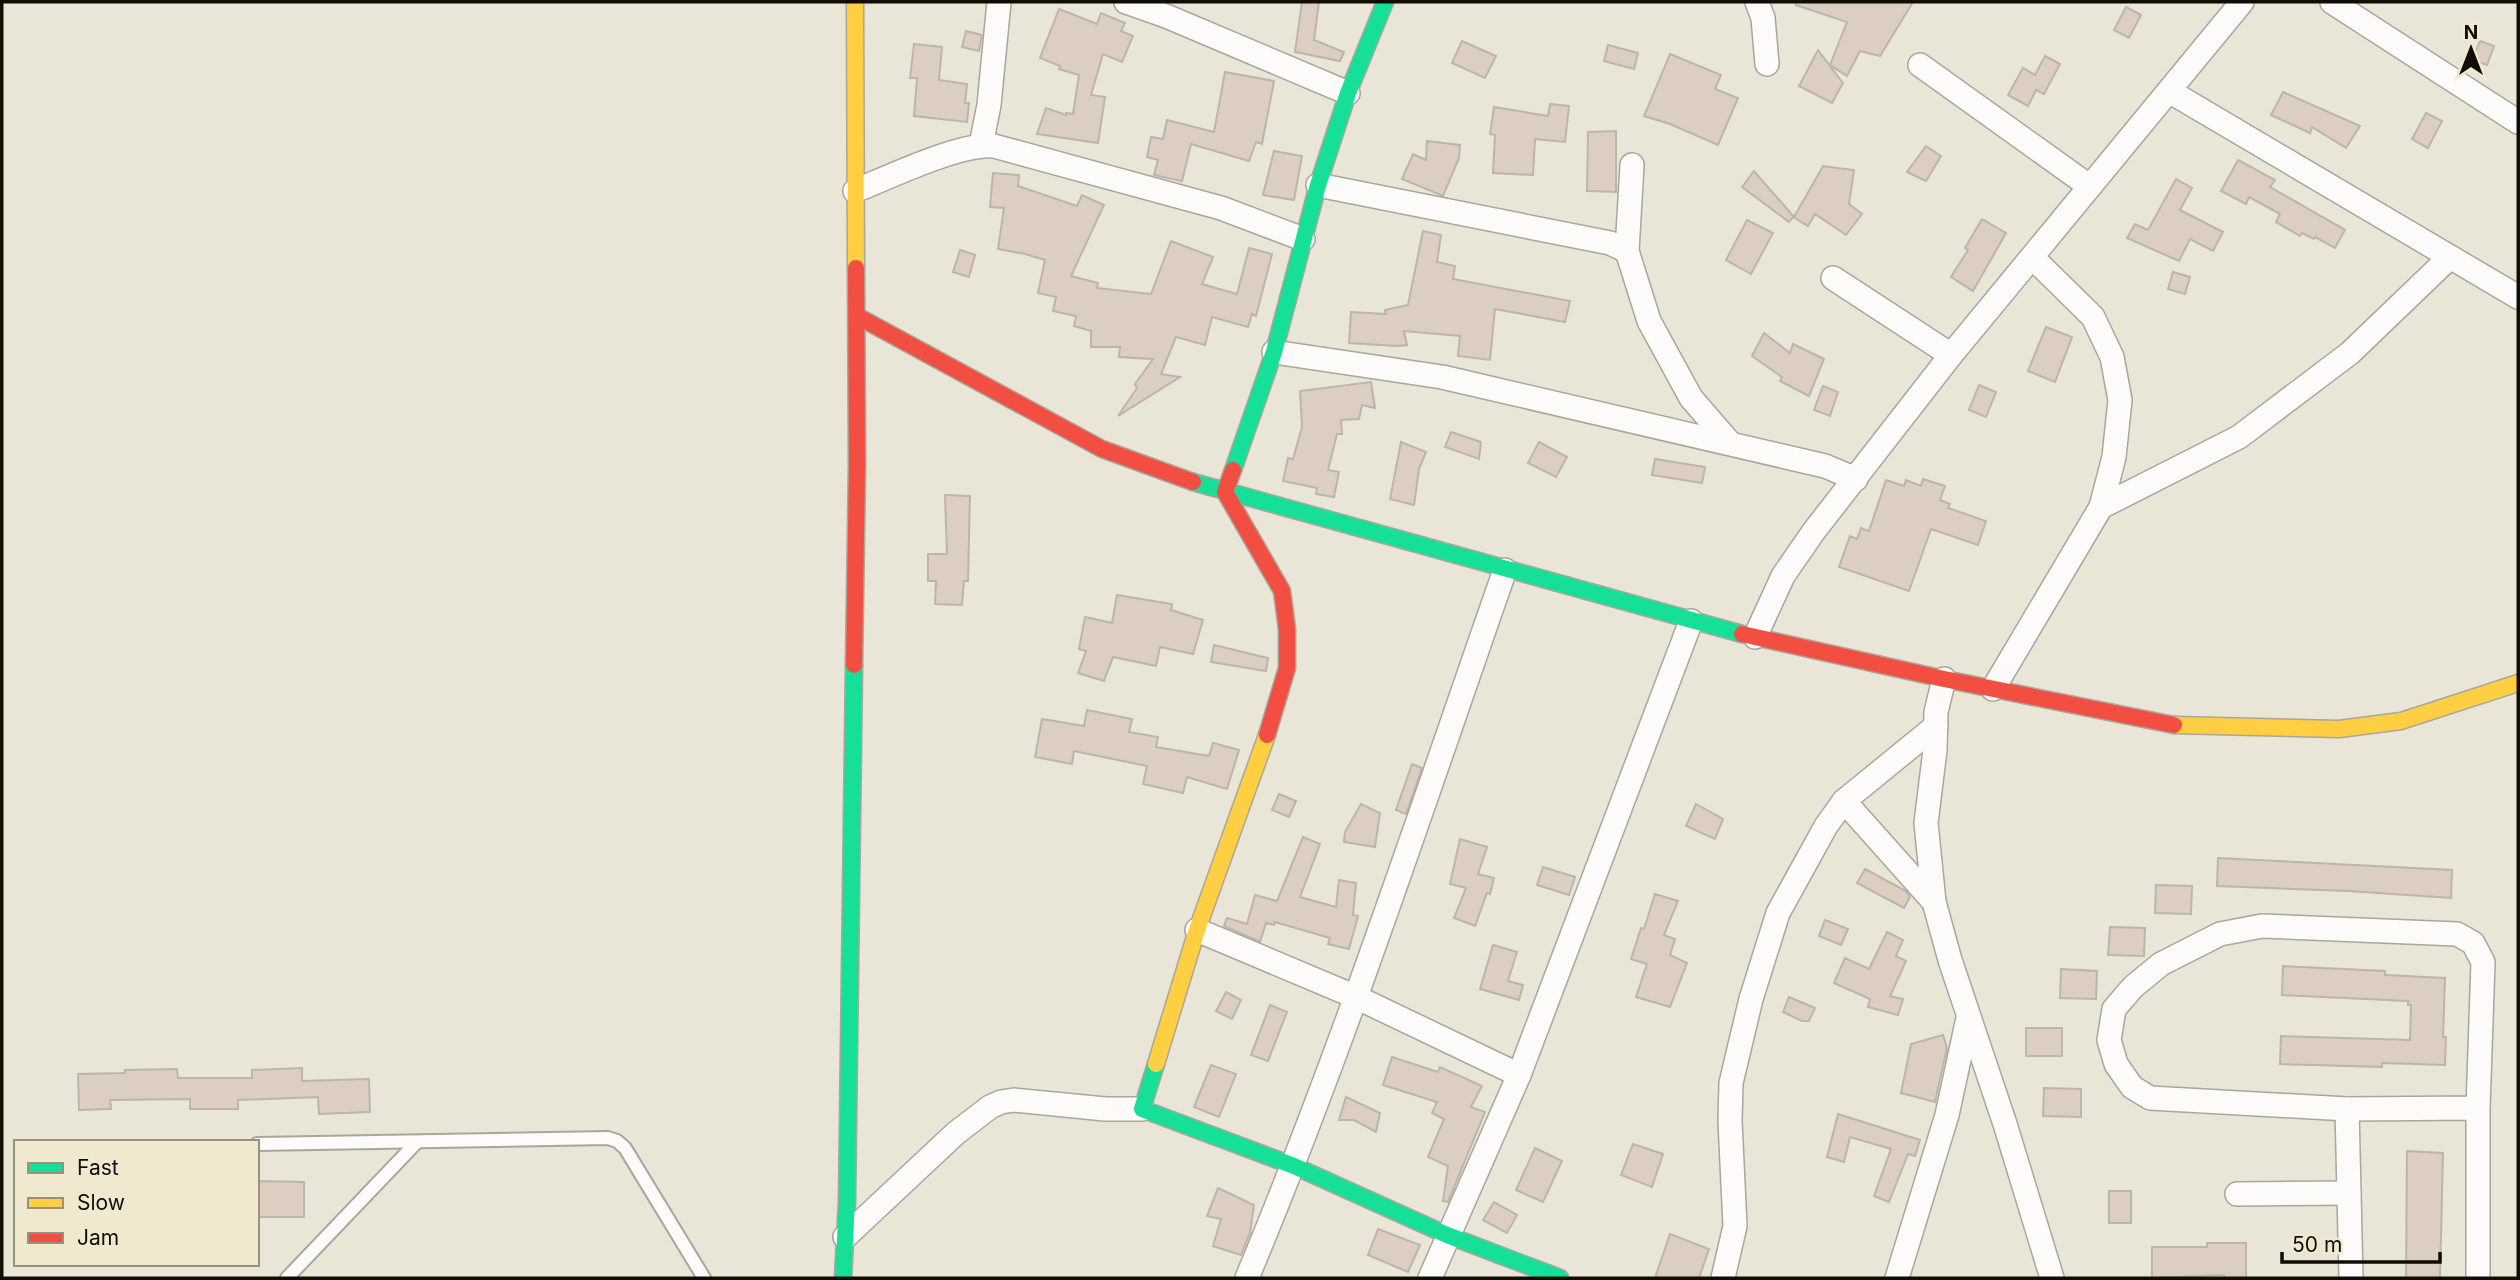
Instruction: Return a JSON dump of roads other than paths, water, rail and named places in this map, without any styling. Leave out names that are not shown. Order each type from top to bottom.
[{"type":"street","points":[[843,1278],[857,316],[855,2]]},
{"type":"street","points":[[981,145],[989,105],[999,2]]},
{"type":"street","points":[[1126,2],[1166,16],[1348,93]]},
{"type":"street","points":[[1142,1109],[1197,930],[1278,704],[1287,668],[1287,629],[1282,590],[1225,492],[1274,352],[1318,186],[1348,93],[1385,2]]},
{"type":"street","points":[[1758,2],[1763,18],[1767,64]]},
{"type":"street","points":[[1755,637],[1783,576],[1814,531],[1951,355],[2242,2]]},
{"type":"street","points":[[2332,2],[2518,122]]},
{"type":"street","points":[[1920,65],[2089,186]]},
{"type":"street","points":[[2169,91],[2518,297]]},
{"type":"street","points":[[855,191],[981,145],[994,146],[1222,208],[1303,239]]},
{"type":"street","points":[[1632,164],[1627,251],[1649,321],[1691,398],[1730,443]]},
{"type":"street","points":[[1318,186],[1610,243],[1627,251]]},
{"type":"street","points":[[1993,689],[2101,507],[2114,457],[2120,400],[2112,357],[2093,317],[2032,257]]},
{"type":"street","points":[[2101,507],[2239,437],[2350,353],[2450,257]]},
{"type":"street","points":[[1833,278],[1951,355]]},
{"type":"street","points":[[857,316],[1102,449],[1168,474],[1691,621],[1944,679],[2181,726],[2339,729],[2401,721],[2518,683]]},
{"type":"street","points":[[1274,352],[1442,377],[1825,466],[1856,479]]},
{"type":"street","points":[[1247,1278],[1294,1166],[1356,997],[1504,570]]},
{"type":"street","points":[[1430,1278],[1519,1075],[1691,621]]},
{"type":"street","points":[[1944,679],[1936,712],[1935,750],[1926,823],[1934,902],[1968,1018],[2005,1124],[2052,1278]]},
{"type":"street","points":[[1723,1278],[1735,1226],[1731,1083],[1751,999],[1778,912],[1826,826],[1844,801],[1936,726]]},
{"type":"street","points":[[1844,801],[1934,902]]},
{"type":"street","points":[[2477,1278],[2478,1108],[2483,962],[2473,943],[2457,934],[2262,926],[2220,934],[2161,964],[2133,987],[2114,1009],[2109,1040],[2116,1064],[2132,1087],[2150,1098],[2347,1109],[2478,1108]]},
{"type":"street","points":[[1197,930],[1356,997],[1519,1075]]},
{"type":"street","points":[[1897,1278],[1947,1115],[1968,1018]]},
{"type":"street","points":[[845,1237],[956,1133],[1001,1102],[1014,1100],[1105,1109],[1142,1109],[1294,1166],[1447,1235],[1560,1278]]},
{"type":"street","points":[[2347,1109],[2351,1278]]},
{"type":"street","points":[[2237,1194],[2349,1193]]},
{"type":"lane","points":[[259,1144],[608,1138],[625,1148],[704,1278]]},
{"type":"lane","points":[[287,1278],[416,1143]]}]
